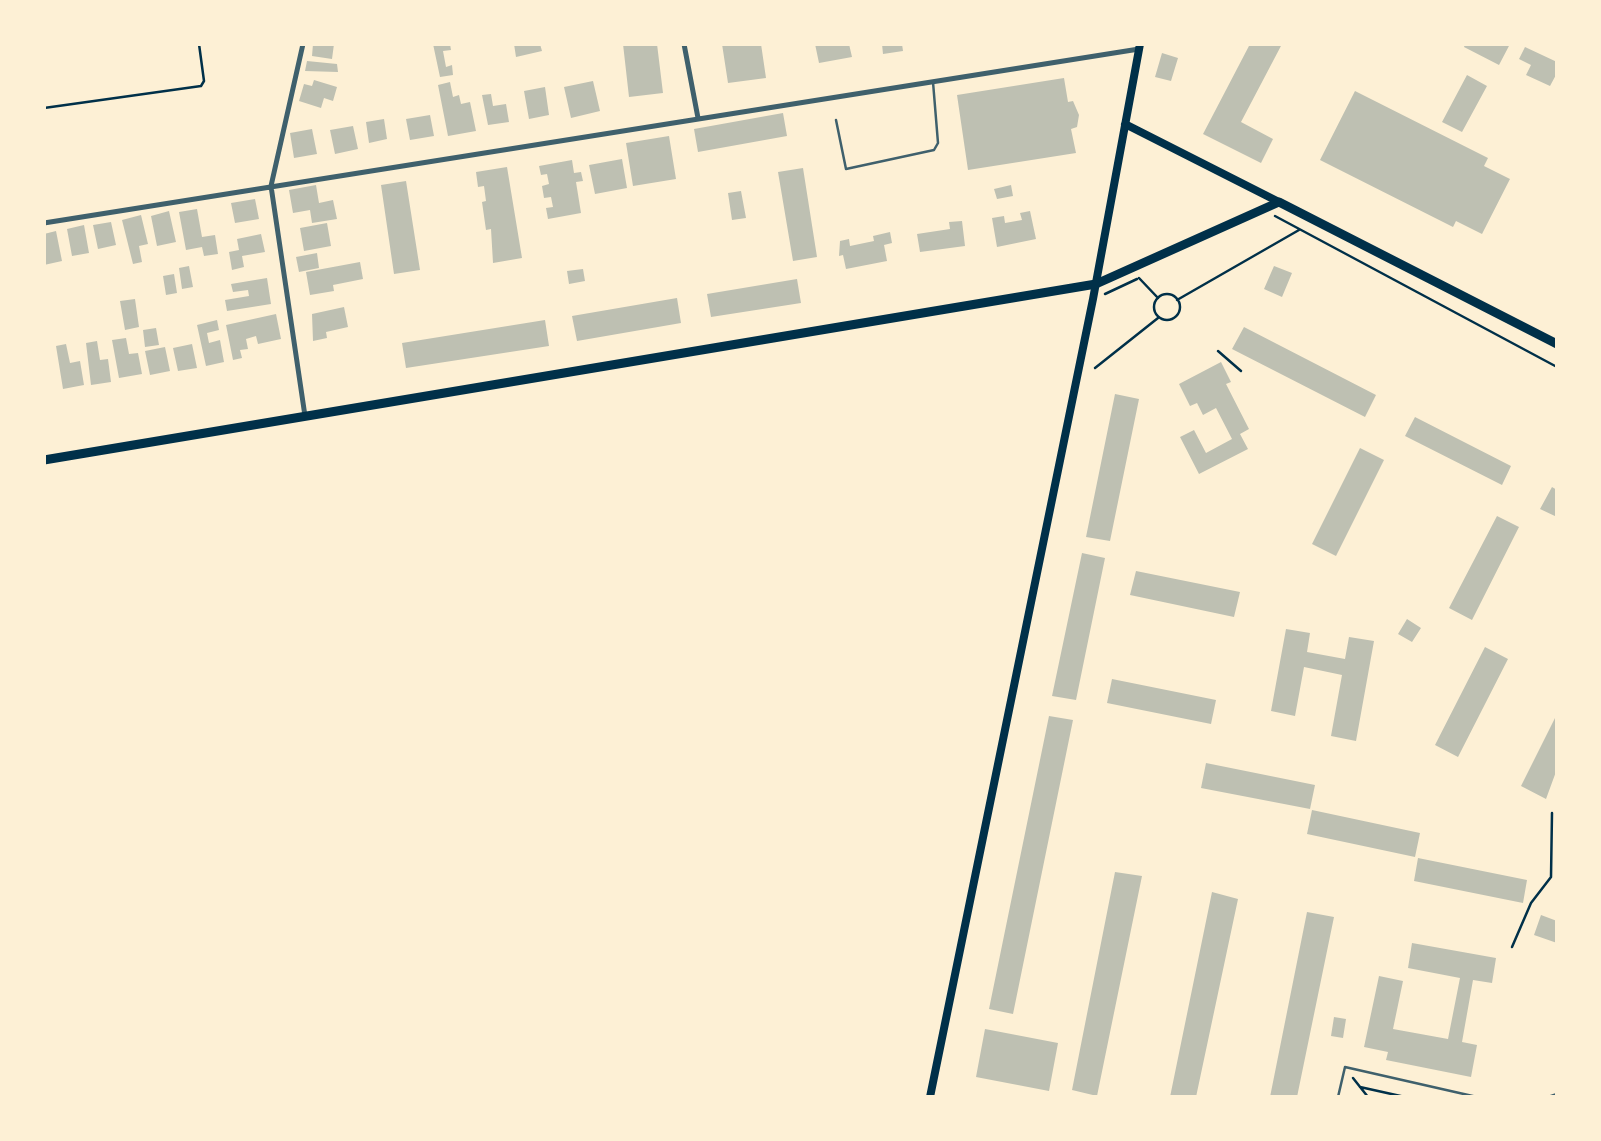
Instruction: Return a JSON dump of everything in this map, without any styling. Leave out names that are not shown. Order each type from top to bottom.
[{"type":"main road","points":[[930,1097],[1096,284],[1139,46]]},
{"type":"main road","points":[[1125,124],[1557,344]]},
{"type":"main road","points":[[44,460],[1096,284],[1279,202]]},
{"type":"street","points":[[303,44],[271,186],[305,416]]},
{"type":"street","points":[[684,44],[698,118]]},
{"type":"street","points":[[44,223],[933,82],[1139,46]]},
{"type":"lane","points":[[836,120],[846,169],[934,150],[938,144],[933,82]]},
{"type":"lane","points":[[1338,1097],[1345,1067],[1477,1097]]},
{"type":"lane","points":[[1548,1097],[1557,1094]]},
{"type":"path","points":[[44,108],[201,86],[204,81],[199,44]]},
{"type":"path","points":[[1275,216],[1557,367]]},
{"type":"path","points":[[1177,300],[1300,229]]},
{"type":"path","points":[[1139,278],[1158,298]]},
{"type":"path","points":[[1095,368],[1158,318],[1172,320],[1177,315],[1180,309],[1177,300],[1169,294],[1158,298],[1154,305],[1158,318]]},
{"type":"path","points":[[1218,351],[1241,371]]},
{"type":"path","points":[[1512,947],[1531,903],[1551,877],[1552,813]]},
{"type":"path","points":[[1368,1097],[1360,1087],[1405,1097]]},
{"type":"building","points":[[313,44],[334,44],[332,59],[312,56]]},
{"type":"building","points":[[433,44],[450,44],[451,50],[443,51],[446,67],[452,65],[453,75],[440,77]]},
{"type":"building","points":[[514,44],[540,44],[542,51],[516,57]]},
{"type":"building","points":[[623,44],[657,44],[663,93],[629,97]]},
{"type":"building","points":[[722,44],[761,44],[766,78],[728,83]]},
{"type":"building","points":[[815,44],[849,44],[852,57],[819,63]]},
{"type":"building","points":[[882,44],[902,44],[903,51],[883,54]]},
{"type":"building","points":[[1250,44],[1282,44],[1241,122],[1273,139],[1261,163],[1203,134]]},
{"type":"building","points":[[1465,44],[1510,44],[1499,65],[1464,47]]},
{"type":"building","points":[[1525,47],[1557,62],[1557,73],[1550,86],[1526,75],[1531,65],[1519,59]]},
{"type":"building","points":[[1162,53],[1178,58],[1171,81],[1155,77]]},
{"type":"building","points":[[307,61],[337,64],[338,72],[305,71]]},
{"type":"building","points":[[1467,75],[1487,86],[1462,132],[1442,122]]},
{"type":"building","points":[[1064,78],[1068,102],[1073,101],[1079,115],[1077,127],[1071,129],[1076,153],[968,170],[957,95]]},
{"type":"building","points":[[314,80],[337,87],[333,101],[324,98],[321,108],[299,101],[304,84],[312,86]]},
{"type":"building","points":[[593,81],[600,111],[571,118],[564,87]]},
{"type":"building","points":[[450,82],[453,97],[459,95],[461,104],[470,102],[476,131],[448,136],[438,85]]},
{"type":"building","points":[[545,87],[549,115],[529,119],[524,91]]},
{"type":"building","points":[[1355,91],[1488,158],[1484,166],[1510,179],[1482,234],[1456,221],[1453,227],[1320,160]]},
{"type":"building","points":[[491,94],[493,106],[506,104],[509,122],[488,125],[482,95]]},
{"type":"building","points":[[783,113],[787,136],[698,152],[694,129]]},
{"type":"building","points":[[430,115],[434,136],[410,140],[406,119]]},
{"type":"building","points":[[384,119],[387,139],[369,143],[366,122]]},
{"type":"building","points":[[353,126],[358,149],[335,154],[330,130]]},
{"type":"building","points":[[312,129],[317,154],[294,158],[290,133]]},
{"type":"building","points":[[669,136],[676,179],[633,186],[626,143]]},
{"type":"building","points":[[622,159],[627,188],[595,194],[589,165]]},
{"type":"building","points":[[572,160],[574,173],[581,172],[583,181],[576,182],[581,213],[548,219],[546,208],[553,207],[551,197],[544,198],[542,186],[549,184],[547,174],[541,175],[539,166]]},
{"type":"building","points":[[507,167],[522,258],[493,263],[491,229],[486,230],[482,202],[486,201],[484,186],[478,187],[476,172]]},
{"type":"building","points":[[803,168],[817,257],[793,261],[778,172]]},
{"type":"building","points":[[406,181],[420,270],[394,274],[381,185]]},
{"type":"building","points":[[316,185],[319,203],[333,200],[337,219],[312,223],[310,210],[293,213],[289,190]]},
{"type":"building","points":[[1011,185],[1013,196],[997,199],[994,189]]},
{"type":"building","points":[[741,191],[746,218],[732,220],[728,193]]},
{"type":"building","points":[[255,199],[259,219],[235,223],[231,203]]},
{"type":"building","points":[[197,209],[202,237],[215,235],[218,254],[204,256],[202,247],[186,250],[179,212]]},
{"type":"building","points":[[169,211],[176,242],[157,246],[151,216]]},
{"type":"building","points":[[1030,211],[1036,239],[997,247],[992,218],[1004,216],[1005,223],[1022,220],[1020,213]]},
{"type":"building","points":[[141,215],[148,244],[139,246],[142,262],[133,264],[122,220]]},
{"type":"building","points":[[962,221],[965,246],[920,252],[917,234],[950,229],[949,222]]},
{"type":"building","points":[[111,222],[116,245],[98,249],[93,225]]},
{"type":"building","points":[[327,223],[331,246],[304,251],[300,228]]},
{"type":"building","points":[[84,225],[89,253],[72,256],[67,229]]},
{"type":"building","points":[[56,231],[62,261],[44,265],[44,234]]},
{"type":"building","points":[[890,232],[892,243],[884,245],[887,261],[846,269],[843,255],[839,256],[840,241],[849,239],[850,246],[874,241],[873,236]]},
{"type":"building","points":[[261,234],[265,252],[242,256],[244,267],[232,270],[229,252],[239,250],[237,239]]},
{"type":"building","points":[[317,253],[319,268],[299,272],[296,257]]},
{"type":"building","points":[[360,262],[363,279],[333,285],[334,291],[310,295],[306,272]]},
{"type":"building","points":[[189,266],[193,287],[182,289],[179,268]]},
{"type":"building","points":[[1274,266],[1292,273],[1282,297],[1264,289]]},
{"type":"building","points":[[583,269],[585,281],[569,284],[567,271]]},
{"type":"building","points":[[174,274],[177,293],[166,295],[163,276]]},
{"type":"building","points":[[267,278],[271,304],[227,311],[225,300],[249,296],[248,290],[233,292],[231,284]]},
{"type":"building","points":[[797,279],[801,303],[711,317],[707,294]]},
{"type":"building","points":[[677,298],[681,323],[577,341],[572,316]]},
{"type":"building","points":[[135,299],[139,327],[125,330],[120,301]]},
{"type":"building","points":[[344,307],[348,327],[326,332],[327,338],[313,341],[312,314]]},
{"type":"building","points":[[276,314],[281,339],[258,344],[256,336],[246,339],[248,349],[240,350],[242,358],[233,360],[226,325]]},
{"type":"building","points":[[217,320],[219,330],[207,333],[209,343],[220,340],[224,362],[206,366],[197,325]]},
{"type":"building","points":[[545,320],[549,346],[406,368],[402,343]]},
{"type":"building","points":[[1244,327],[1376,395],[1365,417],[1232,349]]},
{"type":"building","points":[[156,328],[159,345],[145,347],[143,330]]},
{"type":"building","points":[[126,338],[129,354],[138,353],[142,374],[119,378],[112,340]]},
{"type":"building","points":[[97,341],[100,360],[108,359],[111,382],[91,385],[86,343]]},
{"type":"building","points":[[66,344],[70,363],[80,361],[84,385],[63,389],[56,346]]},
{"type":"building","points":[[192,344],[197,368],[178,371],[173,348]]},
{"type":"building","points":[[165,347],[170,371],[150,375],[145,351]]},
{"type":"building","points":[[1221,362],[1231,382],[1226,384],[1249,429],[1240,434],[1248,449],[1199,474],[1180,437],[1194,430],[1206,453],[1232,439],[1216,408],[1203,415],[1197,403],[1190,406],[1179,384]]},
{"type":"building","points":[[1115,394],[1139,399],[1110,541],[1086,537]]},
{"type":"building","points":[[1415,417],[1511,466],[1502,485],[1405,436]]},
{"type":"building","points":[[1360,448],[1384,460],[1336,556],[1312,544]]},
{"type":"building","points":[[1552,487],[1557,490],[1557,517],[1540,509]]},
{"type":"building","points":[[1497,516],[1519,527],[1472,620],[1449,608]]},
{"type":"building","points":[[1082,553],[1105,558],[1076,700],[1052,696]]},
{"type":"building","points":[[1136,571],[1240,592],[1234,617],[1130,595]]},
{"type":"building","points":[[1407,619],[1421,628],[1412,642],[1398,634]]},
{"type":"building","points":[[1286,629],[1310,633],[1307,652],[1345,659],[1349,637],[1374,641],[1356,741],[1331,736],[1342,675],[1304,667],[1295,716],[1271,711]]},
{"type":"building","points":[[1485,647],[1508,659],[1458,757],[1435,745]]},
{"type":"building","points":[[1112,679],[1216,700],[1211,724],[1107,703]]},
{"type":"building","points":[[1557,714],[1557,769],[1546,799],[1521,786]]},
{"type":"building","points":[[1049,716],[1073,720],[1013,1014],[989,1009]]},
{"type":"building","points":[[1206,763],[1315,785],[1310,809],[1201,788]]},
{"type":"building","points":[[1312,810],[1420,833],[1415,857],[1307,834]]},
{"type":"building","points":[[1418,858],[1527,880],[1523,903],[1414,881]]},
{"type":"building","points":[[1115,872],[1142,876],[1097,1096],[1072,1090]]},
{"type":"building","points":[[1212,892],[1238,899],[1196,1097],[1170,1097]]},
{"type":"building","points":[[1307,912],[1334,917],[1297,1097],[1270,1097]]},
{"type":"building","points":[[1541,915],[1557,921],[1557,943],[1534,935]]},
{"type":"building","points":[[1412,943],[1496,958],[1492,983],[1473,980],[1462,1042],[1477,1045],[1471,1077],[1386,1060],[1388,1052],[1364,1047],[1379,976],[1403,981],[1393,1029],[1448,1039],[1460,978],[1408,968]]},
{"type":"building","points":[[1334,1017],[1346,1019],[1343,1038],[1331,1036]]},
{"type":"building","points":[[985,1029],[1058,1043],[1049,1091],[976,1077]]}]
